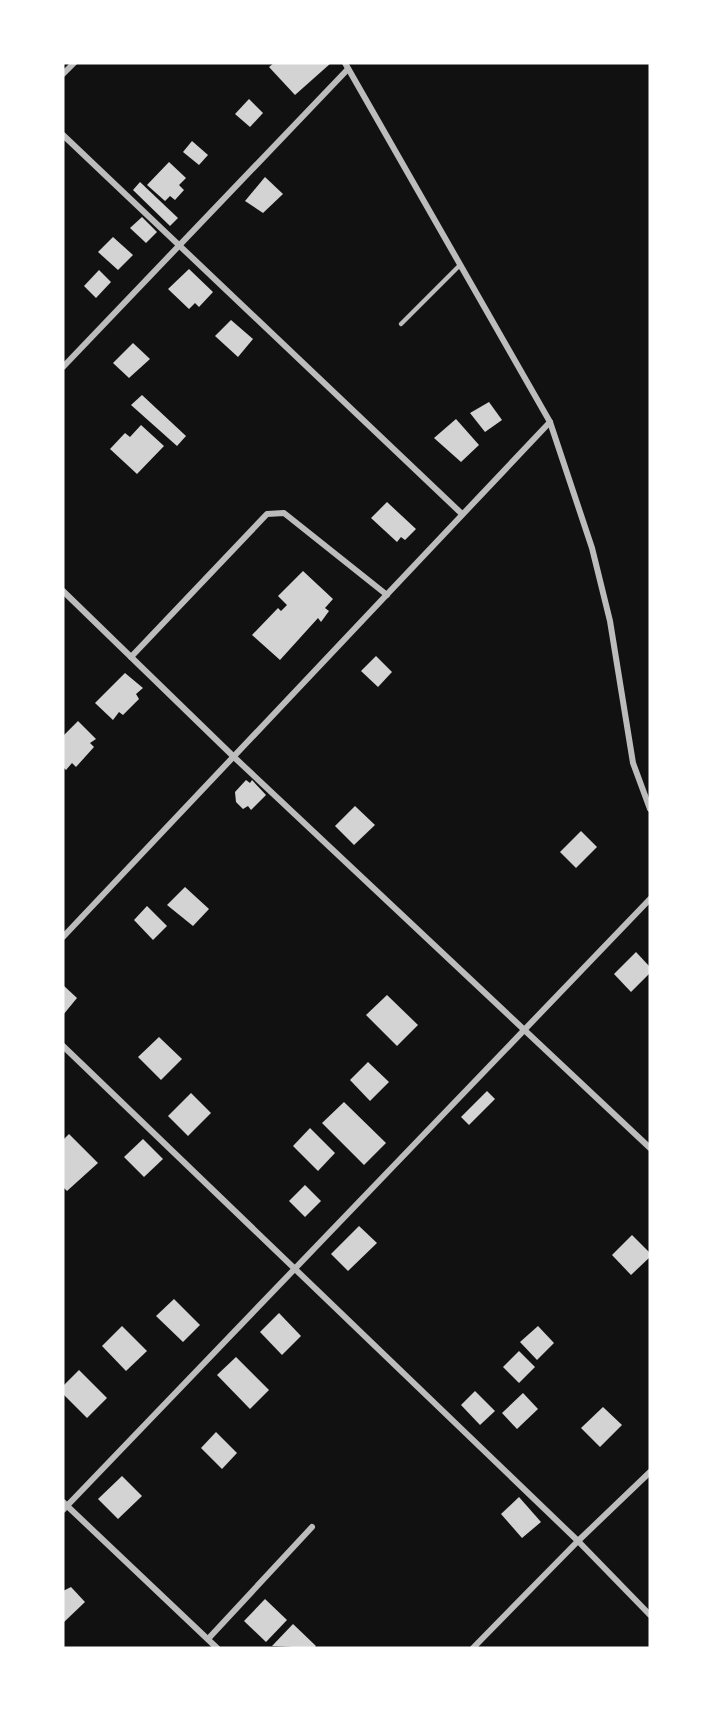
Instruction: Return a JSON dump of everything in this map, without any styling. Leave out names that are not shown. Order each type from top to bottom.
[{"type":"street","points":[[63,74],[74,63]]},
{"type":"street","points":[[63,367],[180,246],[347,66],[550,422],[592,548],[610,621],[633,763],[650,809]]},
{"type":"street","points":[[63,135],[462,514]]},
{"type":"street","points":[[63,938],[550,422]]},
{"type":"street","points":[[130,657],[267,514],[284,513],[387,595]]},
{"type":"street","points":[[63,591],[235,758],[650,1148]]},
{"type":"street","points":[[217,1648],[64,1506],[296,1268],[650,898]]},
{"type":"street","points":[[63,1046],[296,1268],[578,1541],[650,1614]]},
{"type":"street","points":[[473,1648],[578,1541],[650,1472]]},
{"type":"street","points":[[208,1639],[312,1527]]},
{"type":"lane","points":[[401,324],[460,265]]},
{"type":"building","points":[[274,63],[331,63],[295,95],[269,67]]},
{"type":"building","points":[[249,99],[263,113],[250,127],[235,114]]},
{"type":"building","points":[[192,141],[208,155],[199,165],[183,152]]},
{"type":"building","points":[[169,162],[186,178],[179,185],[184,190],[175,200],[170,196],[165,201],[147,185]]},
{"type":"building","points":[[265,177],[283,194],[263,213],[245,201]]},
{"type":"building","points":[[140,182],[178,218],[170,226],[133,190]]},
{"type":"building","points":[[142,217],[157,232],[146,243],[130,228]]},
{"type":"building","points":[[113,237],[133,255],[118,270],[98,252]]},
{"type":"building","points":[[189,269],[213,292],[199,307],[195,303],[189,309],[168,289]]},
{"type":"building","points":[[99,270],[111,282],[96,298],[84,286]]},
{"type":"building","points":[[231,320],[253,339],[238,357],[215,336]]},
{"type":"building","points":[[133,343],[150,359],[129,378],[113,363]]},
{"type":"building","points":[[142,395],[186,436],[177,446],[131,405]]},
{"type":"building","points":[[489,402],[502,420],[485,432],[470,413]]},
{"type":"building","points":[[456,419],[479,445],[461,462],[434,438]]},
{"type":"building","points":[[141,425],[164,446],[137,474],[110,449],[125,433],[130,437]]},
{"type":"building","points":[[387,502],[416,529],[405,540],[401,537],[397,542],[371,518]]},
{"type":"building","points":[[303,571],[333,599],[325,608],[329,611],[321,622],[318,618],[280,660],[252,635],[278,608],[281,611],[287,605],[278,596]]},
{"type":"building","points":[[376,656],[392,672],[378,687],[361,671]]},
{"type":"building","points":[[125,673],[143,688],[136,694],[139,699],[123,715],[119,712],[113,720],[95,703]]},
{"type":"building","points":[[78,721],[96,739],[90,743],[94,747],[76,767],[72,763],[66,770],[63,767],[63,736]]},
{"type":"building","points":[[246,780],[250,783],[252,780],[266,795],[251,810],[248,806],[243,809],[236,802],[235,792]]},
{"type":"building","points":[[355,806],[375,825],[354,845],[335,826]]},
{"type":"building","points":[[581,831],[597,847],[576,868],[560,852]]},
{"type":"building","points":[[185,887],[209,909],[193,926],[167,905]]},
{"type":"building","points":[[147,906],[167,926],[153,940],[134,920]]},
{"type":"building","points":[[636,952],[650,967],[650,973],[631,992],[614,974]]},
{"type":"building","points":[[63,985],[77,998],[63,1015]]},
{"type":"building","points":[[387,995],[418,1025],[397,1046],[366,1015]]},
{"type":"building","points":[[159,1037],[182,1059],[161,1080],[138,1057]]},
{"type":"building","points":[[368,1062],[389,1082],[370,1101],[350,1080]]},
{"type":"building","points":[[487,1091],[495,1099],[469,1125],[461,1117]]},
{"type":"building","points":[[191,1093],[211,1113],[188,1136],[168,1116]]},
{"type":"building","points":[[344,1102],[386,1143],[364,1165],[322,1123]]},
{"type":"building","points":[[310,1128],[335,1153],[318,1171],[293,1146]]},
{"type":"building","points":[[69,1134],[98,1163],[67,1191],[63,1187],[63,1140]]},
{"type":"building","points":[[143,1139],[163,1159],[144,1177],[124,1157]]},
{"type":"building","points":[[305,1185],[321,1201],[305,1217],[289,1201]]},
{"type":"building","points":[[359,1226],[377,1243],[348,1271],[331,1254]]},
{"type":"building","points":[[632,1235],[650,1253],[650,1257],[631,1275],[612,1255]]},
{"type":"building","points":[[174,1299],[200,1325],[183,1342],[156,1316]]},
{"type":"building","points":[[279,1313],[301,1336],[282,1355],[260,1332]]},
{"type":"building","points":[[122,1326],[147,1351],[126,1371],[102,1346]]},
{"type":"building","points":[[538,1326],[554,1343],[537,1360],[520,1342]]},
{"type":"building","points":[[519,1351],[535,1367],[519,1383],[503,1367]]},
{"type":"building","points":[[236,1357],[269,1390],[250,1409],[217,1375]]},
{"type":"building","points":[[79,1370],[107,1398],[87,1418],[63,1394],[63,1386]]},
{"type":"building","points":[[475,1391],[495,1411],[480,1425],[461,1405]]},
{"type":"building","points":[[523,1393],[538,1409],[517,1429],[502,1413]]},
{"type":"building","points":[[603,1407],[622,1425],[600,1447],[581,1428]]},
{"type":"building","points":[[216,1432],[237,1453],[222,1469],[201,1448]]},
{"type":"building","points":[[122,1476],[142,1496],[118,1519],[98,1499]]},
{"type":"building","points":[[519,1497],[541,1522],[522,1538],[501,1514]]},
{"type":"building","points":[[71,1587],[85,1602],[63,1623],[63,1591]]},
{"type":"building","points":[[265,1599],[287,1620],[266,1642],[244,1621]]},
{"type":"building","points":[[293,1624],[316,1646],[314,1648],[272,1646]]}]
